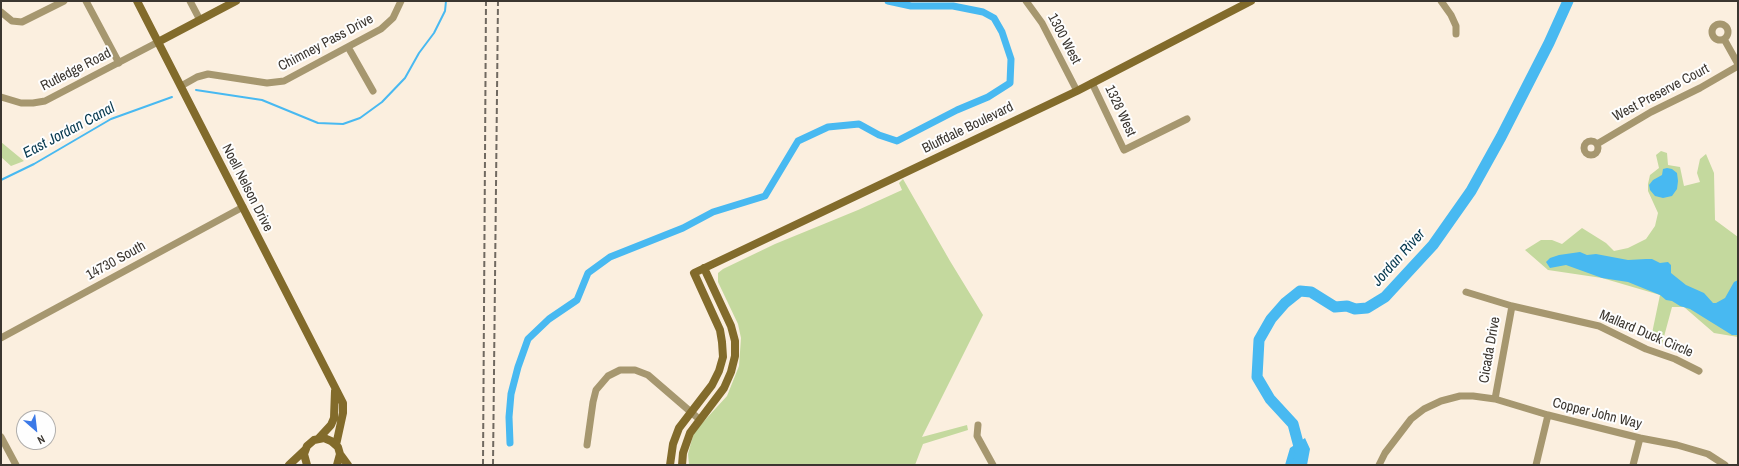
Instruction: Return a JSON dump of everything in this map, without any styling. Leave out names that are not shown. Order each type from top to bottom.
[{"type":"street","points":[[1,12],[12,21],[22,22],[64,1]]},
{"type":"street","points":[[86,1],[119,63]]},
{"type":"street","name":"Noell Nelson Drive","points":[[137,1],[343,403],[344,413],[336,445]]},
{"type":"street","points":[[190,1],[200,20]]},
{"type":"street","points":[[158,42],[236,1]]},
{"type":"street","name":"Chimney Pass Drive","points":[[181,86],[200,76],[208,74],[267,83],[278,82],[289,78],[386,26],[396,14],[401,1]]},
{"type":"street","name":"1300 West","points":[[1026,1],[1042,23],[1077,91]]},
{"type":"street","name":"Bluffdale Boulevard","points":[[690,412],[716,378],[721,364],[723,349],[722,336],[718,324],[694,273],[1077,91],[1251,1]]},
{"type":"street","points":[[1441,1],[1451,15],[1456,26],[1456,34]]},
{"type":"street","points":[[1724,39],[1738,65]]},
{"type":"street","name":"Rutledge Road","points":[[1,97],[21,103],[45,101],[158,42]]},
{"type":"street","points":[[348,46],[373,91]]},
{"type":"street","name":"West Preserve Court","points":[[1597,144],[1651,112],[1700,88],[1738,65]]},
{"type":"street","name":"1328 West","points":[[1092,83],[1124,150],[1187,119]]},
{"type":"street","name":"14730 South","points":[[1,338],[242,207]]},
{"type":"street","points":[[682,465],[683,453],[687,439],[699,420],[719,396],[728,380],[734,364],[734,334],[729,318],[704,268]]},
{"type":"street","name":"Mallard Duck Circle","points":[[1466,292],[1512,306],[1599,326],[1646,349],[1675,359],[1699,371]]},
{"type":"street","name":"Cicada Drive","points":[[1494,399],[1512,306]]},
{"type":"street","points":[[587,445],[596,390],[608,376],[620,370],[635,370],[648,375],[699,420]]},
{"type":"street","name":"Noell Nelson Drive","points":[[305,450],[310,443],[319,438],[331,425],[334,418],[334,386]]},
{"type":"street","name":"Copper John Way","points":[[1379,465],[1385,453],[1411,419],[1424,409],[1441,401],[1460,396],[1494,399],[1548,415],[1640,438],[1677,445],[1708,454],[1725,465]]},
{"type":"street","points":[[670,465],[675,436],[690,412]]},
{"type":"street","points":[[1536,465],[1548,415]]},
{"type":"street","points":[[978,425],[978,440],[993,465]]},
{"type":"street","points":[[1,437],[16,465]]},
{"type":"street","points":[[319,438],[328,439],[336,445],[340,454],[348,465]]},
{"type":"street","points":[[1633,465],[1640,438]]},
{"type":"street","points":[[289,465],[305,450]]},
{"type":"street","points":[[305,450],[304,458],[307,465]]},
{"type":"street","points":[[337,465],[340,454]]},
{"type":"green space","points":[[1,142],[24,161],[11,166],[1,157]]},
{"type":"green space","points":[[1661,151],[1667,153],[1668,165],[1680,167],[1684,186],[1700,182],[1697,173],[1700,159],[1706,154],[1714,173],[1715,220],[1738,237],[1738,337],[1714,333],[1684,307],[1672,307],[1662,344],[1651,338],[1660,295],[1602,278],[1548,270],[1525,250],[1541,240],[1552,240],[1562,244],[1582,228],[1606,243],[1614,251],[1628,248],[1646,239],[1655,226],[1658,213],[1648,191],[1648,184],[1650,175],[1659,168],[1656,155]]},
{"type":"green space","points":[[903,179],[983,315],[922,437],[967,425],[968,430],[923,444],[915,465],[689,465],[688,454],[694,432],[727,396],[739,366],[741,338],[738,324],[718,282],[718,273],[723,269],[775,244],[902,190],[899,183]]},
{"type":"water","points":[[1663,169],[1672,169],[1677,173],[1677,189],[1672,196],[1663,198],[1655,196],[1650,190],[1649,185],[1653,180],[1662,175]]},
{"type":"water","points":[[1580,252],[1587,255],[1596,254],[1628,260],[1652,259],[1660,263],[1668,262],[1671,265],[1671,273],[1686,285],[1704,293],[1713,303],[1725,298],[1734,282],[1738,280],[1738,335],[1732,335],[1690,309],[1666,300],[1660,295],[1628,282],[1602,278],[1566,265],[1550,268],[1546,262],[1550,258],[1559,255]]},
{"type":"water","points":[[1305,438],[1310,449],[1307,465],[1285,465],[1290,448]]},
{"type":"waterway","name":"East Jordan Canal","points":[[196,90],[262,100],[318,123],[343,124],[360,118],[382,102],[405,78],[419,53],[434,33],[445,11],[446,1]]},
{"type":"waterway","points":[[510,443],[509,417],[511,394],[518,367],[528,339],[549,319],[577,300],[588,273],[610,257],[683,228],[713,212],[765,196],[798,141],[828,127],[859,124],[879,135],[897,141],[957,110],[988,97],[1010,83],[1011,59],[1002,32],[994,18],[983,12],[953,6],[911,6],[888,1]]},
{"type":"waterway","name":"Jordan River","points":[[1297,465],[1301,454],[1293,424],[1270,399],[1257,377],[1259,340],[1271,319],[1285,303],[1300,291],[1311,292],[1335,307],[1347,306],[1355,309],[1367,308],[1385,297],[1433,245],[1471,191],[1501,137],[1549,43],[1568,1]]},
{"type":"waterway","name":"East Jordan Canal","points":[[1,180],[34,164],[111,119],[172,97]]},
{"type":"railway","points":[[483,465],[486,1]]},
{"type":"railway","points":[[493,465],[498,1]]}]
